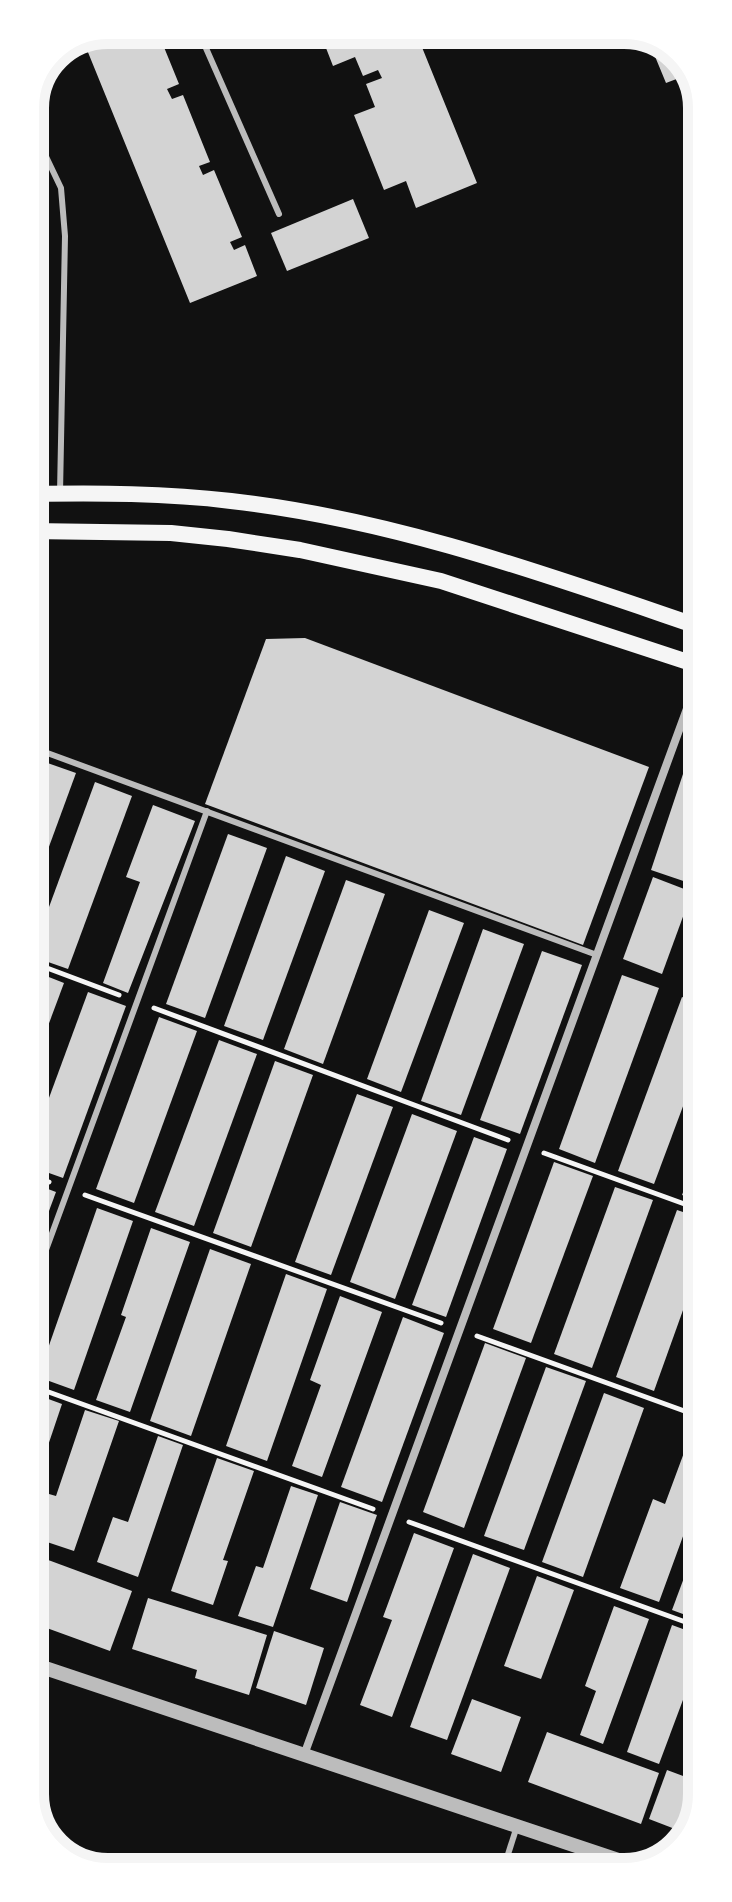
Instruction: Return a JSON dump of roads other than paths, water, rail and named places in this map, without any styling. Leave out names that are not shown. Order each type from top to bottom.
[{"type":"main road","points":[[44,494],[173,496],[233,501],[399,532],[552,577],[688,623]]},
{"type":"main road","points":[[44,531],[171,533],[315,553],[441,581],[688,662]]},
{"type":"street","points":[[304,1755],[688,706]]},
{"type":"street","points":[[44,1668],[612,1858]]},
{"type":"lane","points":[[204,44],[279,214]]},
{"type":"lane","points":[[44,152],[61,188],[65,236],[60,493]]},
{"type":"lane","points":[[44,752],[597,955]]},
{"type":"lane","points":[[44,1255],[207,811]]},
{"type":"lane","points":[[507,1858],[517,1826]]}]
